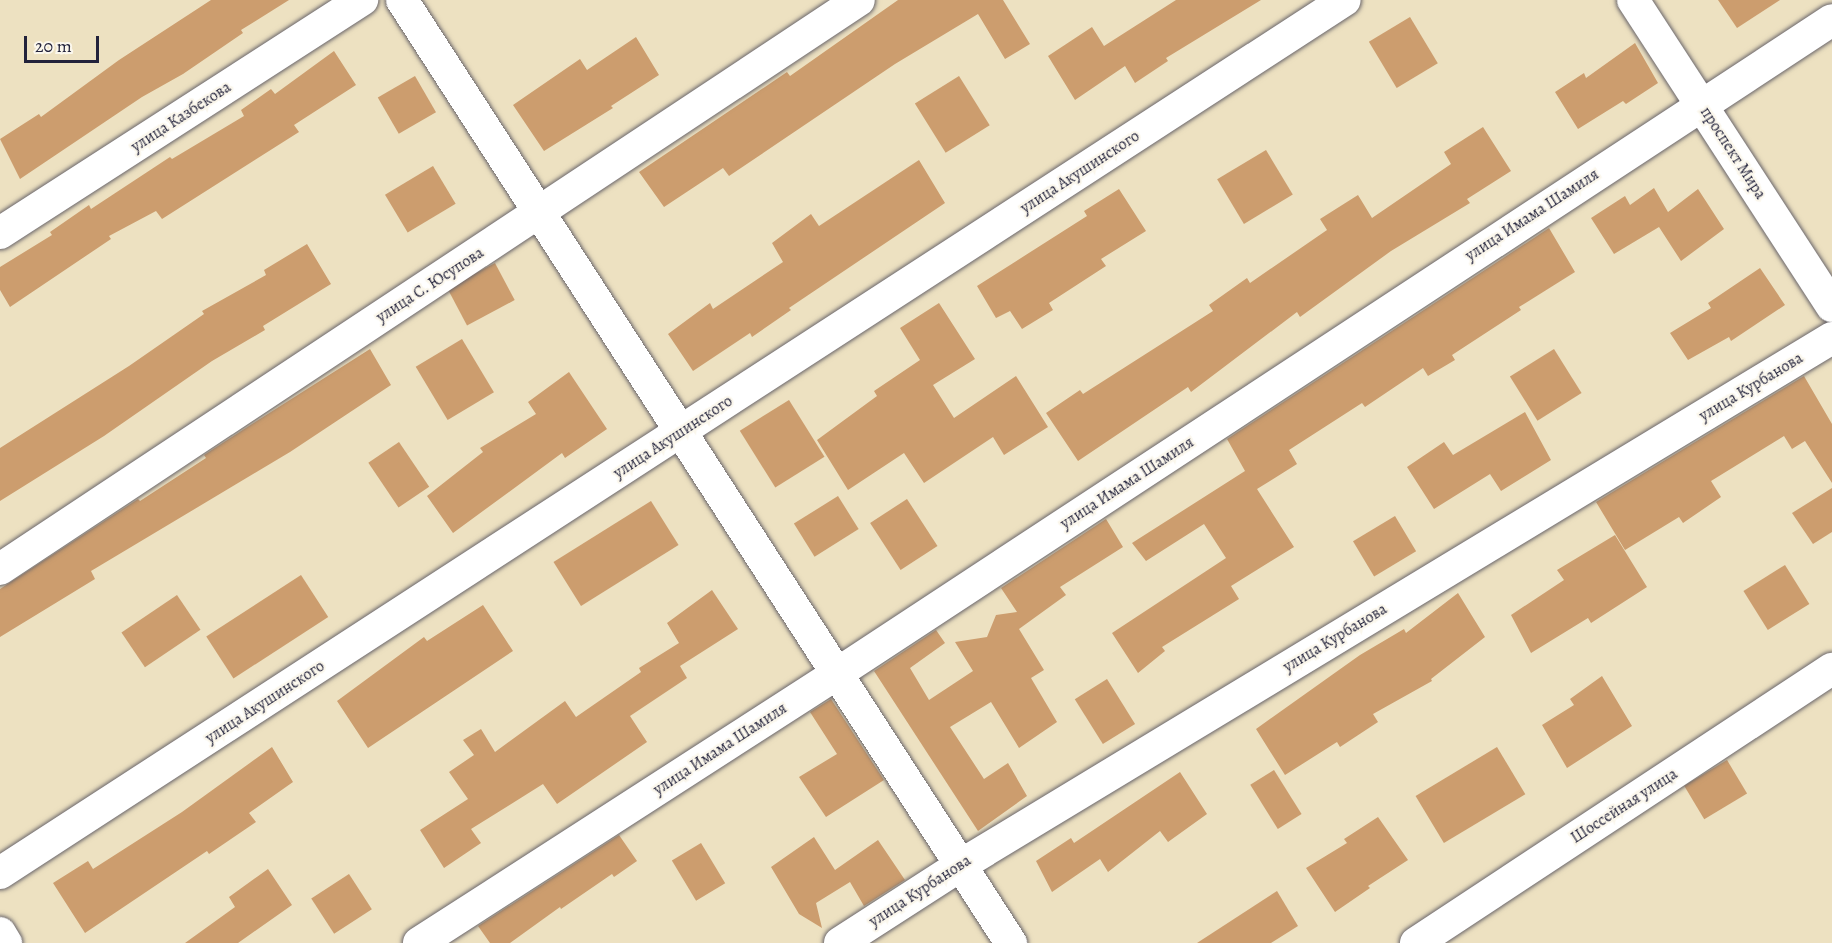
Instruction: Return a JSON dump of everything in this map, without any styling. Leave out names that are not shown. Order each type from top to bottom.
[{"type":"street","name":"улица Казбекова","points":[[0,233],[362,0]]},
{"type":"street","points":[[402,0],[1011,943]]},
{"type":"street","name":"улица С. Юсупова","points":[[0,569],[859,0]]},
{"type":"street","name":"улица Акушинского","points":[[0,873],[1345,0]]},
{"type":"street","name":"проспект Мира","points":[[1634,0],[1832,306]]},
{"type":"street","name":"улица Имама Шамиля","points":[[419,943],[838,673],[1832,20]]},
{"type":"street","name":"улица Курбанова","points":[[840,943],[961,865],[1832,338]]},
{"type":"street","name":"Шоссейная улица","points":[[1416,943],[1832,669]]},
{"type":"street","points":[[0,933],[6,943]]},
{"type":"building","points":[[211,0],[289,0],[241,30],[243,33],[183,74],[142,97],[20,179],[0,139],[39,114],[41,117],[119,60]]},
{"type":"building","points":[[898,0],[1003,0],[1030,44],[1005,59],[978,14],[895,64],[729,176],[723,168],[664,207],[639,172],[787,72],[790,76]]},
{"type":"building","points":[[1176,0],[1261,0],[1166,58],[1168,61],[1135,83],[1125,66],[1075,100],[1048,56],[1092,27],[1104,46]]},
{"type":"building","points":[[1718,0],[1780,0],[1737,28]]},
{"type":"building","points":[[1410,17],[1438,63],[1397,88],[1369,42]]},
{"type":"building","points":[[636,37],[659,75],[611,106],[613,108],[544,151],[513,105],[580,59],[587,70]]},
{"type":"building","points":[[1635,43],[1658,83],[1626,104],[1623,101],[1578,129],[1555,92],[1584,73],[1586,78]]},
{"type":"building","points":[[334,51],[356,85],[294,125],[299,132],[162,219],[156,211],[109,236],[111,239],[10,307],[0,290],[0,267],[52,235],[50,232],[89,205],[91,209],[170,157],[172,159],[244,116],[241,110],[271,89],[275,94]]},
{"type":"building","points":[[415,76],[436,112],[399,134],[378,98]]},
{"type":"building","points":[[959,76],[990,125],[946,153],[915,104]]},
{"type":"building","points":[[1483,127],[1511,171],[1467,199],[1470,203],[1391,251],[1300,317],[1297,312],[1191,392],[1188,387],[1078,461],[1046,413],[1080,390],[1083,394],[1213,311],[1209,305],[1247,278],[1250,283],[1327,230],[1320,219],[1358,195],[1372,218],[1451,164],[1444,152]]},
{"type":"building","points":[[1266,150],[1293,195],[1244,224],[1217,179]]},
{"type":"building","points":[[919,160],[945,203],[789,308],[791,310],[752,337],[750,333],[693,371],[668,334],[710,303],[713,309],[783,262],[772,243],[811,214],[819,226]]},
{"type":"building","points":[[433,166],[456,204],[408,233],[385,195]]},
{"type":"building","points":[[1654,188],[1668,212],[1698,189],[1724,229],[1681,261],[1659,227],[1614,254],[1591,218],[1625,196],[1630,205]]},
{"type":"building","points":[[1119,189],[1146,231],[1101,259],[1106,266],[1049,303],[1053,310],[1022,329],[1010,311],[996,318],[977,286],[1087,216],[1084,211]]},
{"type":"building","points":[[1549,228],[1575,272],[1519,307],[1521,310],[1452,355],[1455,360],[1428,376],[1423,368],[1365,407],[1362,403],[1289,450],[1297,464],[1257,489],[1294,547],[1231,586],[1239,599],[1162,647],[1165,651],[1138,673],[1112,633],[1226,558],[1204,524],[1146,561],[1132,543],[1245,471],[1227,439]]},
{"type":"building","points":[[307,244],[331,284],[263,326],[265,330],[212,361],[104,436],[0,501],[0,448],[129,366],[204,314],[202,311],[266,275],[264,270]]},
{"type":"building","points":[[495,263],[515,300],[467,325],[447,288]]},
{"type":"building","points":[[1760,268],[1785,305],[1731,341],[1729,337],[1688,360],[1670,333],[1711,308],[1708,303]]},
{"type":"building","points":[[939,303],[975,359],[933,385],[954,418],[1016,376],[1048,427],[1004,455],[993,437],[924,483],[904,453],[848,490],[817,440],[877,396],[874,391],[920,360],[900,328]]},
{"type":"building","points":[[462,339],[494,392],[448,420],[416,367]]},
{"type":"building","points":[[370,349],[391,385],[290,452],[91,571],[95,579],[0,637],[0,589],[138,499],[140,501],[206,458],[204,455]]},
{"type":"building","points":[[1554,349],[1582,393],[1537,421],[1510,377]]},
{"type":"building","points":[[569,372],[607,429],[565,458],[562,453],[453,533],[427,496],[483,452],[480,448],[536,414],[528,402]]},
{"type":"building","points":[[1804,376],[1832,424],[1832,483],[1805,441],[1792,449],[1784,436],[1711,481],[1721,497],[1683,523],[1679,517],[1625,550],[1596,502]]},
{"type":"building","points":[[789,400],[825,457],[775,488],[740,431]]},
{"type":"building","points":[[1525,412],[1551,460],[1501,491],[1490,474],[1434,509],[1407,467],[1444,442],[1453,455]]},
{"type":"building","points":[[399,442],[429,487],[399,507],[368,463]]},
{"type":"building","points":[[1832,488],[1832,532],[1813,544],[1792,513]]},
{"type":"building","points":[[838,496],[859,529],[815,557],[794,524]]},
{"type":"building","points":[[907,499],[937,546],[901,570],[870,523]]},
{"type":"building","points":[[651,501],[679,545],[581,606],[553,562]]},
{"type":"building","points":[[1395,516],[1416,551],[1374,576],[1353,541]]},
{"type":"building","points":[[1106,519],[1123,547],[1060,587],[1066,595],[1019,629],[1044,670],[1031,678],[1057,722],[1019,748],[991,702],[950,727],[984,779],[1008,763],[1027,796],[978,831],[874,671],[936,630],[945,643],[910,668],[929,700],[973,671],[955,642],[987,637],[996,615],[1017,612],[1001,588]]},
{"type":"building","points":[[1615,535],[1647,587],[1591,623],[1588,618],[1531,653],[1511,615],[1564,580],[1557,570]]},
{"type":"building","points":[[1785,565],[1809,604],[1768,630],[1743,591]]},
{"type":"building","points":[[301,575],[328,617],[233,678],[206,637]]},
{"type":"building","points":[[712,590],[738,629],[680,666],[687,678],[630,716],[647,742],[557,804],[543,784],[471,829],[481,843],[444,868],[420,830],[468,799],[449,772],[474,755],[463,740],[481,729],[495,752],[565,701],[576,717],[641,672],[639,668],[679,643],[667,623]]},
{"type":"building","points":[[1458,593],[1485,637],[1431,679],[1432,681],[1373,714],[1378,722],[1340,747],[1337,742],[1285,775],[1256,729],[1360,655],[1404,629],[1406,633]]},
{"type":"building","points":[[177,595],[200,630],[145,667],[121,632]]},
{"type":"building","points":[[483,605],[513,651],[368,748],[337,701],[424,637],[427,641]]},
{"type":"building","points":[[1602,676],[1632,726],[1567,768],[1542,725],[1574,705],[1570,699]]},
{"type":"building","points":[[1107,679],[1135,724],[1103,744],[1075,699]]},
{"type":"building","points":[[831,699],[884,780],[826,817],[799,777],[837,754],[810,712]]},
{"type":"building","points":[[272,747],[293,782],[249,813],[256,822],[209,854],[207,851],[85,933],[53,883],[88,861],[93,869],[182,812]]},
{"type":"building","points":[[1497,747],[1525,794],[1444,843],[1416,796]]},
{"type":"building","points":[[1727,760],[1747,793],[1704,819],[1684,786]]},
{"type":"building","points":[[1274,770],[1302,814],[1278,829],[1250,785]]},
{"type":"building","points":[[1180,772],[1207,814],[1168,842],[1160,831],[1108,872],[1100,859],[1052,892],[1036,861],[1071,838],[1074,843]]},
{"type":"building","points":[[1378,817],[1408,860],[1368,886],[1370,888],[1335,912],[1306,868],[1347,843],[1344,839]]},
{"type":"building","points":[[619,835],[637,861],[614,877],[612,874],[561,909],[560,907],[510,943],[490,943],[478,926]]},
{"type":"building","points":[[814,837],[835,870],[878,840],[905,880],[864,906],[850,882],[816,903],[822,928],[799,914],[771,867]]},
{"type":"building","points":[[701,843],[725,883],[696,901],[672,861]]},
{"type":"building","points":[[268,869],[292,905],[238,943],[185,943],[235,907],[229,897]]},
{"type":"building","points":[[349,874],[372,909],[334,934],[311,899]]},
{"type":"building","points":[[1277,891],[1298,926],[1271,943],[1197,943]]}]
